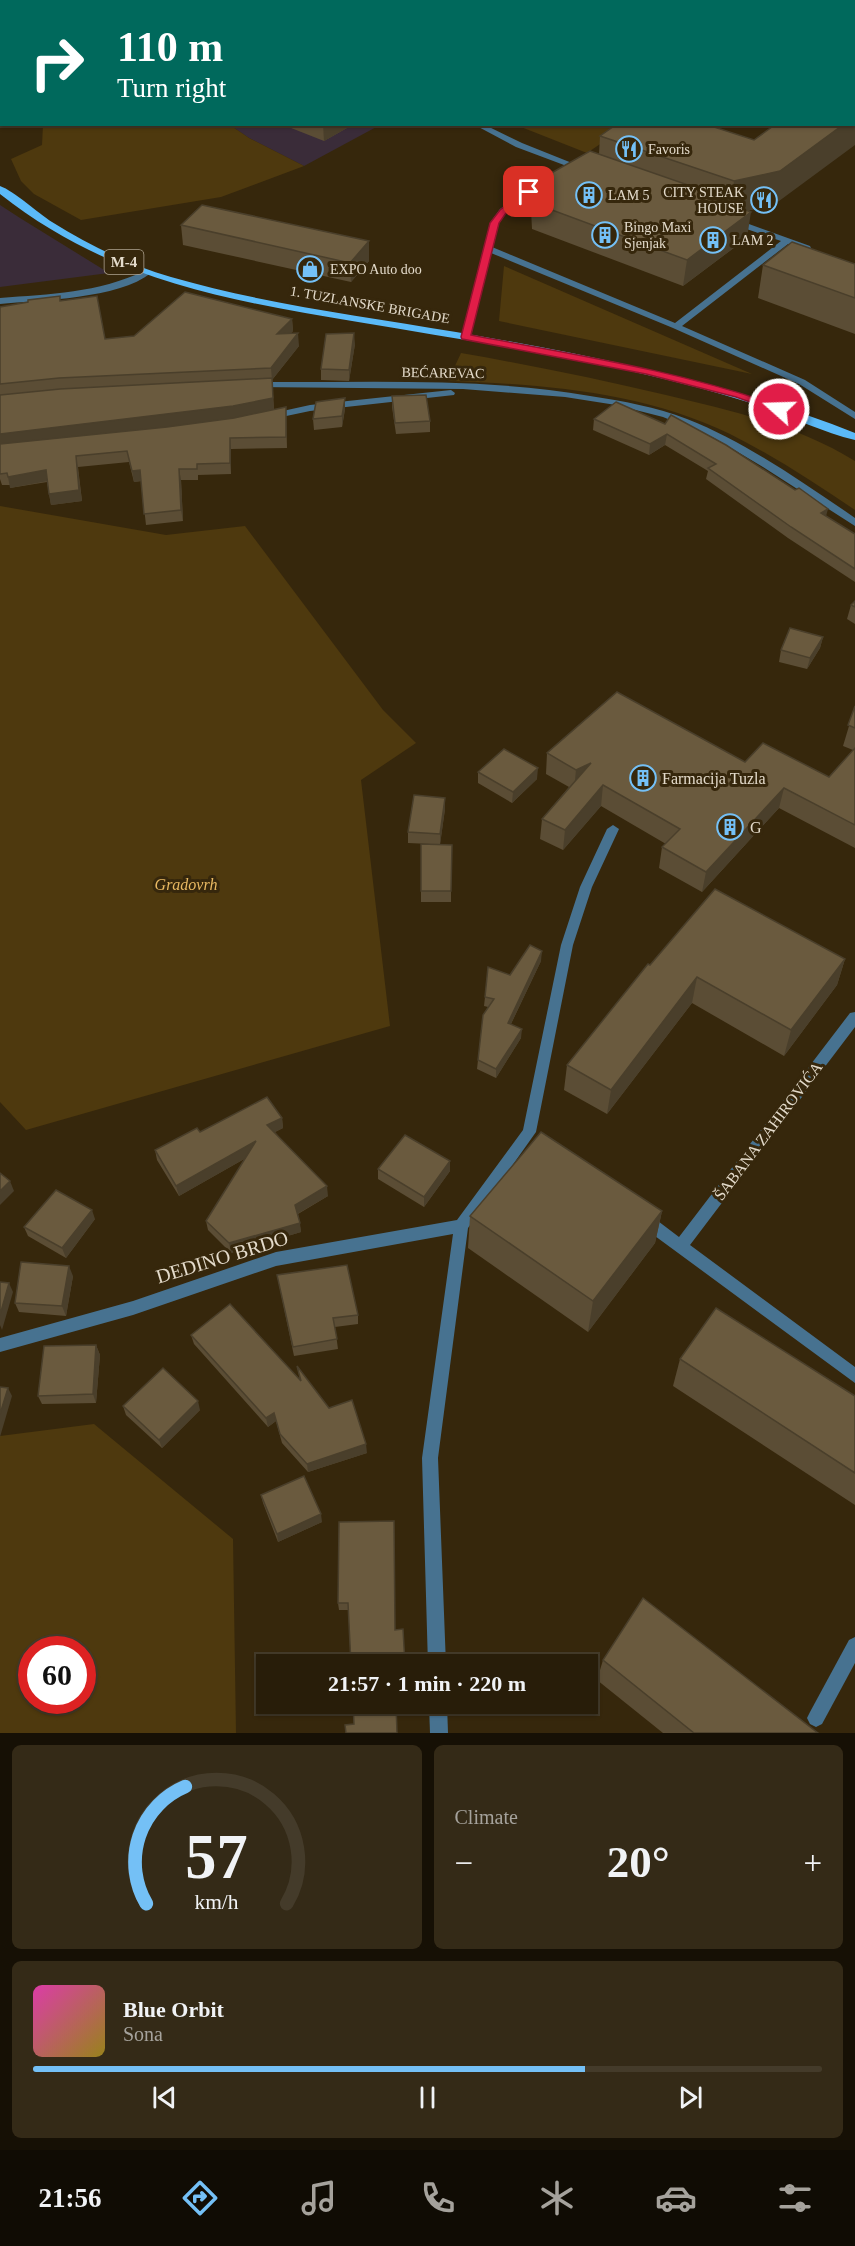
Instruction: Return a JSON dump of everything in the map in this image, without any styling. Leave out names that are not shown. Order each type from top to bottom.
[{"type":"main road","name":"1. TUZLANSKE BRIGADE","points":[[0,189],[87,245],[147,273],[263,302],[565,354],[694,382],[740,395],[855,437]]},
{"type":"street","points":[[480,126],[519,145],[591,172]]},
{"type":"street","points":[[466,337],[494,223],[503,212],[571,165]]},
{"type":"street","points":[[722,218],[817,252]]},
{"type":"street","points":[[676,326],[787,241]]},
{"type":"street","points":[[489,249],[676,326],[802,382],[855,416]]},
{"type":"street","points":[[0,301],[98,290],[127,283],[147,273]]},
{"type":"street","name":"BEĆAREVAC","points":[[244,385],[504,387],[587,396],[667,416],[716,436],[778,472],[855,523]]},
{"type":"street","points":[[267,417],[310,408],[504,387]]},
{"type":"street","points":[[437,1654],[430,1458],[461,1226],[534,1136],[567,945],[586,888],[613,829]]},
{"type":"street","name":"ŠABANA ZAHIROVIĆA","points":[[681,1246],[855,1017]]},
{"type":"street","points":[[631,1209],[855,1376]]},
{"type":"street","name":"DEDINO BRDO","points":[[0,1345],[133,1308],[276,1259],[461,1226]]},
{"type":"street","points":[[816,1718],[855,1646]]},
{"type":"street","points":[[438,1714],[439,1733]]},
{"type":"shaded area","points":[[231,126],[378,126],[304,166],[249,138]]},
{"type":"shaded area","points":[[0,205],[20,218],[109,273],[0,287]]},
{"type":"green space","points":[[43,126],[231,126],[249,138],[304,166],[221,197],[81,220],[34,194],[21,181],[11,159],[42,145]]},
{"type":"green space","points":[[519,126],[627,126],[587,153]]},
{"type":"green space","points":[[504,266],[752,374],[499,321]]},
{"type":"green space","points":[[461,353],[538,367],[691,401],[764,420],[810,438],[855,461],[855,510],[746,442],[663,408],[556,388],[448,381]]},
{"type":"green space","name":"Gradovrh","points":[[0,506],[166,535],[245,526],[383,710],[416,743],[361,780],[390,1026],[26,1130],[0,1102]]},
{"type":"green space","points":[[94,1424],[233,1539],[236,1733],[0,1733],[0,1436]]},
{"type":"building","points":[[614,126],[711,126],[754,140],[773,126],[841,126],[780,171],[734,181],[600,136]]},
{"type":"building","points":[[590,151],[714,194],[705,196],[751,212],[687,260],[533,203],[532,184]]},
{"type":"building","points":[[202,205],[369,241],[350,263],[181,225]]},
{"type":"building","points":[[792,242],[855,264],[855,298],[763,265]]},
{"type":"building","points":[[185,292],[292,319],[277,334],[298,333],[271,368],[59,378],[0,384],[0,307],[28,302],[28,300],[60,296],[60,301],[97,296],[105,339],[134,336]]},
{"type":"building","points":[[354,333],[349,370],[321,369],[326,334]]},
{"type":"building","points":[[272,378],[273,398],[233,406],[0,434],[0,395],[60,389]]},
{"type":"building","points":[[426,395],[430,421],[395,423],[392,396]]},
{"type":"building","points":[[345,398],[342,416],[313,419],[316,402]]},
{"type":"building","points":[[616,402],[665,424],[671,415],[726,445],[795,490],[799,488],[828,509],[821,513],[855,534],[855,569],[708,468],[716,464],[667,434],[650,444],[594,419]]},
{"type":"building","points":[[286,407],[286,437],[230,438],[230,463],[197,464],[197,469],[179,469],[181,510],[144,514],[140,470],[132,471],[127,451],[76,456],[79,490],[49,494],[46,470],[8,477],[7,473],[0,474],[0,444],[167,427],[234,418]]},
{"type":"building","points":[[790,628],[823,637],[810,658],[781,650]]},
{"type":"building","points":[[617,692],[745,762],[763,743],[829,777],[855,748],[855,825],[784,788],[706,872],[662,847],[680,829],[603,785],[565,830],[542,819],[591,763],[576,770],[547,753]]},
{"type":"building","points":[[855,706],[855,728],[848,725]]},
{"type":"building","points":[[504,749],[538,768],[513,792],[478,772]]},
{"type":"building","points":[[414,795],[445,798],[440,834],[408,832]]},
{"type":"building","points":[[421,844],[452,845],[451,891],[421,891]]},
{"type":"building","points":[[715,889],[845,959],[791,1030],[697,977],[611,1090],[567,1065],[648,964],[650,965]]},
{"type":"building","points":[[530,945],[542,951],[508,1023],[522,1029],[496,1069],[478,1060],[483,1015],[494,999],[485,997],[488,967],[510,975]]},
{"type":"building","points":[[267,1097],[282,1118],[267,1125],[327,1186],[295,1205],[300,1223],[229,1243],[206,1221],[256,1141],[176,1186],[155,1150],[197,1128],[200,1132]]},
{"type":"building","points":[[541,1132],[662,1211],[593,1301],[470,1216]]},
{"type":"building","points":[[405,1135],[450,1161],[424,1197],[378,1169]]},
{"type":"building","points":[[0,1173],[10,1181],[0,1191]]},
{"type":"building","points":[[56,1190],[92,1210],[62,1248],[24,1227]]},
{"type":"building","points":[[21,1262],[69,1266],[62,1306],[15,1303]]},
{"type":"building","points":[[347,1265],[358,1315],[333,1318],[337,1339],[293,1347],[277,1275]]},
{"type":"building","points":[[0,1282],[9,1283],[0,1315]]},
{"type":"building","points":[[230,1304],[301,1381],[297,1366],[329,1408],[352,1400],[366,1444],[307,1464],[280,1434],[274,1413],[266,1418],[191,1335]]},
{"type":"building","points":[[716,1308],[855,1396],[855,1473],[680,1359]]},
{"type":"building","points":[[96,1345],[93,1394],[38,1396],[44,1346]]},
{"type":"building","points":[[163,1368],[198,1401],[159,1440],[123,1406]]},
{"type":"building","points":[[0,1387],[8,1388],[0,1414]]},
{"type":"building","points":[[304,1476],[321,1514],[277,1534],[261,1495]]},
{"type":"building","points":[[394,1521],[395,1630],[403,1629],[404,1654],[350,1654],[348,1603],[338,1603],[339,1522]]},
{"type":"building","points":[[643,1598],[818,1733],[694,1733],[603,1660]]},
{"type":"building","points":[[354,1714],[396,1714],[397,1733],[346,1733],[345,1725],[354,1724]]},
{"type":"place","name":"Favoris","points":[[629,149]]},
{"type":"place","name":"LAM 5","points":[[589,195]]},
{"type":"place","name":"CITY STEAK HOUSE","points":[[764,200]]},
{"type":"place","name":"Bingo Maxi Sjenjak","points":[[605,235]]},
{"type":"place","name":"LAM 2","points":[[713,240]]},
{"type":"place","name":"EXPO Auto doo","points":[[310,269]]},
{"type":"place","name":"Farmacija Tuzla","points":[[643,778]]},
{"type":"place","name":"G","points":[[730,827]]},
{"type":"route","points":[[529,192],[503,212],[494,223],[466,337],[565,354],[694,382],[779,409]]}]
